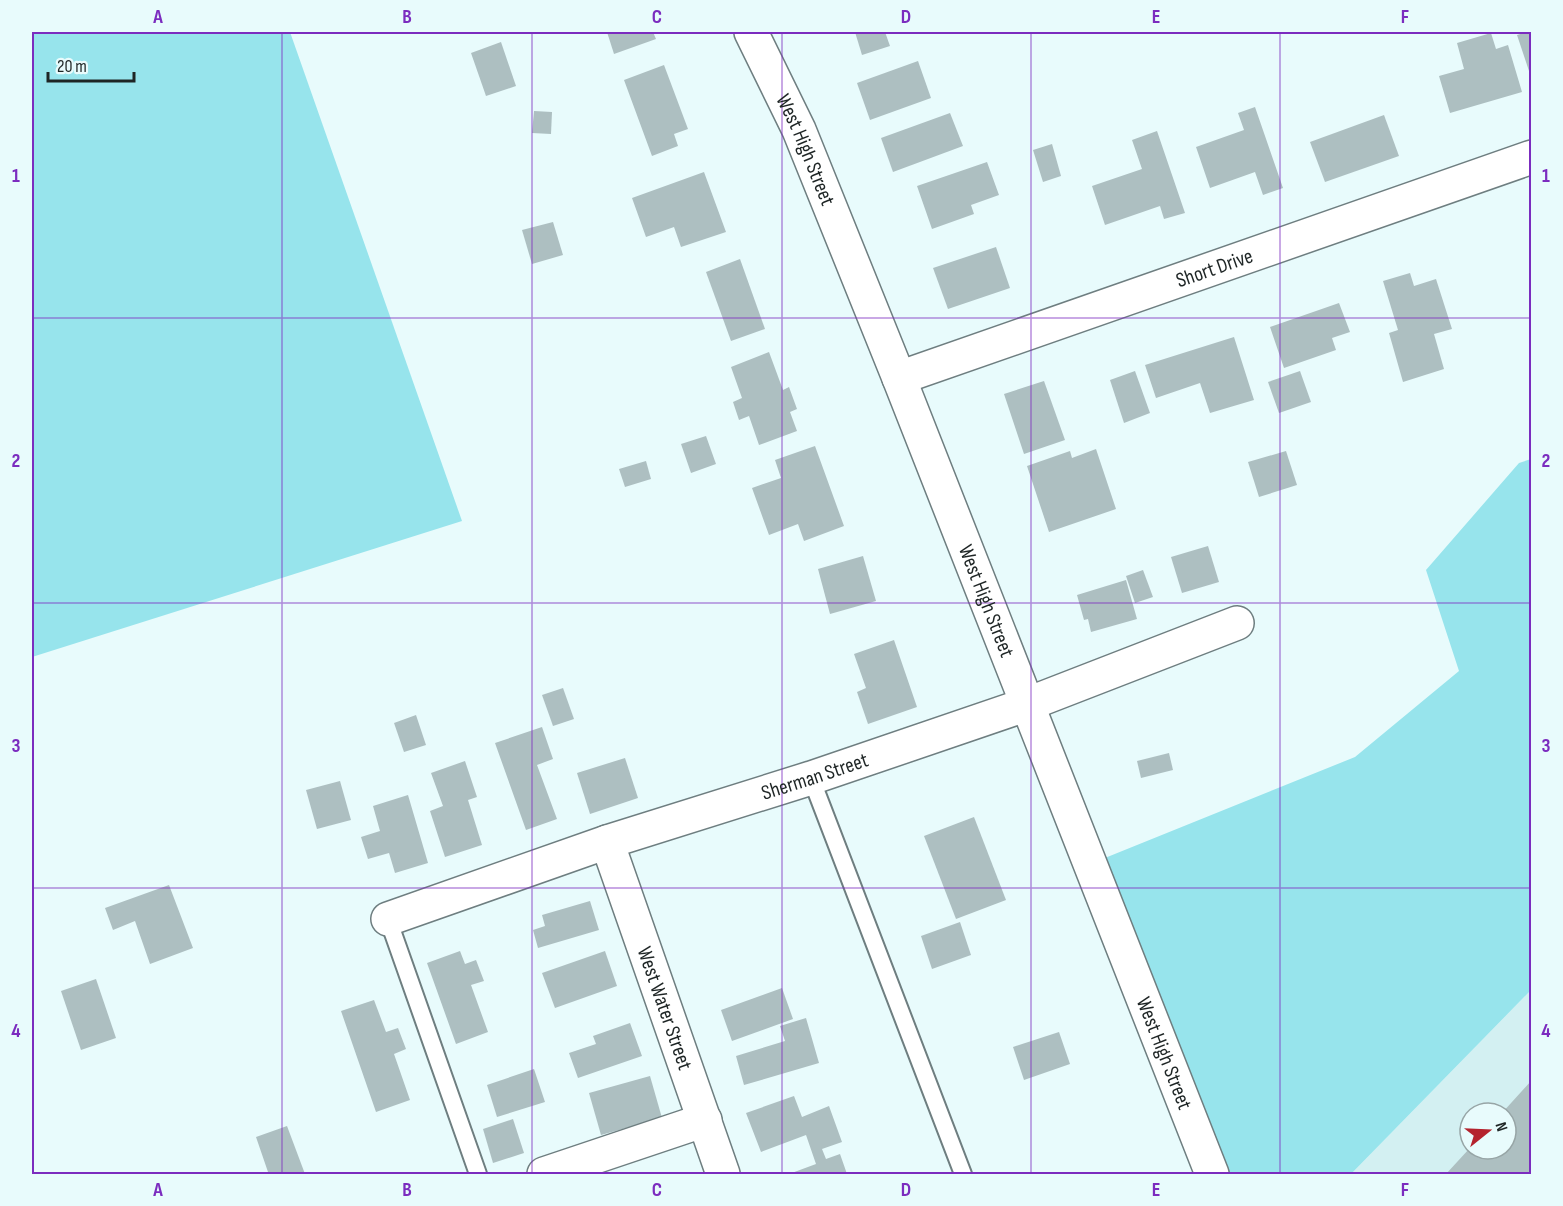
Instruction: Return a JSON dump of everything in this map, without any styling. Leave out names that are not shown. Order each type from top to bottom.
[{"type":"street","name":"West High Street","points":[[751,32],[800,130],[1212,1174]]},
{"type":"street","name":"Short Drive","points":[[899,378],[1532,157]]},
{"type":"street","name":"Sherman Street","points":[[388,919],[607,842],[811,778],[1028,704],[1237,623]]},
{"type":"street","name":"West Water Street","points":[[607,842],[723,1174]]},
{"type":"street","points":[[544,1174],[705,1120]]},
{"type":"lane","points":[[811,778],[963,1174]]},
{"type":"lane","points":[[388,919],[478,1174]]},
{"type":"shaded area","points":[[32,32],[290,32],[462,521],[32,657]]},
{"type":"shaded area","points":[[1531,459],[1531,990],[1351,1174],[1212,1174],[1090,864],[1355,757],[1459,671],[1426,570],[1519,463]]},
{"type":"shaded area","points":[[1531,990],[1531,1174],[1351,1174]]},
{"type":"building","points":[[607,32],[653,32],[656,39],[614,54]]},
{"type":"building","points":[[855,32],[885,32],[890,46],[862,55]]},
{"type":"building","points":[[1532,32],[1531,77],[1517,35]]},
{"type":"building","points":[[1491,33],[1496,49],[1508,45],[1522,92],[1450,113],[1439,76],[1464,69],[1457,43]]},
{"type":"building","points":[[501,42],[516,86],[486,96],[471,53]]},
{"type":"building","points":[[918,61],[931,98],[870,120],[857,83]]},
{"type":"building","points":[[664,65],[688,129],[674,134],[678,146],[652,156],[624,80]]},
{"type":"building","points":[[1255,107],[1283,188],[1263,195],[1255,172],[1210,188],[1196,147],[1244,130],[1238,113]]},
{"type":"building","points":[[534,111],[552,112],[551,134],[532,133]]},
{"type":"building","points":[[950,113],[963,146],[893,172],[881,138]]},
{"type":"building","points":[[1384,115],[1399,156],[1325,182],[1310,142]]},
{"type":"building","points":[[1157,131],[1185,213],[1164,219],[1160,206],[1105,225],[1092,186],[1142,169],[1132,140]]},
{"type":"building","points":[[1052,144],[1061,176],[1043,182],[1033,150]]},
{"type":"building","points":[[987,162],[999,195],[971,205],[974,214],[932,229],[917,186]]},
{"type":"building","points":[[704,172],[726,232],[681,247],[674,227],[646,237],[632,198]]},
{"type":"building","points":[[553,222],[563,255],[532,264],[522,230]]},
{"type":"building","points":[[996,247],[1010,288],[948,309],[933,268]]},
{"type":"building","points":[[740,259],[765,329],[731,341],[706,272]]},
{"type":"building","points":[[1410,273],[1414,286],[1436,279],[1452,329],[1434,334],[1444,369],[1403,382],[1389,333],[1398,330],[1383,281]]},
{"type":"building","points":[[1339,303],[1350,332],[1332,338],[1336,350],[1284,368],[1270,327]]},
{"type":"building","points":[[1234,337],[1254,400],[1210,413],[1200,383],[1156,398],[1145,365]]},
{"type":"building","points":[[769,352],[783,390],[789,387],[797,409],[790,412],[797,431],[759,445],[749,416],[739,420],[733,402],[742,398],[731,367]]},
{"type":"building","points":[[1135,371],[1150,413],[1124,423],[1110,380]]},
{"type":"building","points":[[1300,371],[1311,402],[1279,413],[1268,382]]},
{"type":"building","points":[[1044,381],[1065,440],[1024,454],[1004,394]]},
{"type":"building","points":[[706,436],[716,464],[691,473],[681,444]]},
{"type":"building","points":[[815,446],[844,526],[804,541],[798,524],[769,535],[752,488],[781,478],[775,460]]},
{"type":"building","points":[[1096,449],[1116,509],[1049,532],[1027,466],[1070,451],[1072,458]]},
{"type":"building","points":[[1286,451],[1297,485],[1259,497],[1248,462]]},
{"type":"building","points":[[646,461],[651,479],[625,487],[619,469]]},
{"type":"building","points":[[1208,546],[1219,582],[1182,593],[1171,557]]},
{"type":"building","points":[[863,556],[876,601],[830,614],[818,569]]},
{"type":"building","points":[[1143,570],[1153,597],[1135,603],[1126,576]]},
{"type":"building","points":[[1126,580],[1137,619],[1091,632],[1088,619],[1084,620],[1077,595]]},
{"type":"building","points":[[894,640],[917,707],[868,724],[857,692],[866,688],[854,654]]},
{"type":"building","points":[[563,688],[574,719],[553,726],[542,695]]},
{"type":"building","points":[[416,715],[426,745],[404,752],[394,723]]},
{"type":"building","points":[[542,727],[553,759],[537,765],[557,819],[526,830],[495,743]]},
{"type":"building","points":[[1169,753],[1173,770],[1141,778],[1137,761]]},
{"type":"building","points":[[625,758],[638,798],[590,814],[577,773]]},
{"type":"building","points":[[465,761],[477,797],[468,800],[482,845],[445,857],[430,811],[443,806],[431,773]]},
{"type":"building","points":[[340,781],[351,820],[317,829],[306,790]]},
{"type":"building","points":[[408,795],[428,863],[395,873],[389,853],[368,859],[361,837],[380,831],[373,806]]},
{"type":"building","points":[[974,817],[1006,900],[956,919],[924,836]]},
{"type":"building","points":[[169,885],[193,948],[150,964],[135,921],[113,930],[105,908]]},
{"type":"building","points":[[590,901],[599,930],[538,948],[533,930],[545,926],[542,915]]},
{"type":"building","points":[[960,922],[971,955],[932,969],[921,936]]},
{"type":"building","points":[[460,951],[465,964],[476,960],[484,981],[471,985],[488,1032],[456,1044],[427,963]]},
{"type":"building","points":[[605,951],[617,986],[555,1008],[542,973]]},
{"type":"building","points":[[96,979],[116,1038],[81,1050],[61,991]]},
{"type":"building","points":[[782,988],[793,1019],[732,1041],[721,1010]]},
{"type":"building","points":[[374,1000],[386,1032],[398,1028],[406,1049],[394,1054],[410,1100],[376,1112],[341,1011]]},
{"type":"building","points":[[806,1018],[819,1063],[744,1085],[736,1056],[785,1041],[780,1026]]},
{"type":"building","points":[[630,1023],[642,1056],[578,1078],[569,1053],[596,1044],[593,1036]]},
{"type":"building","points":[[1059,1032],[1070,1064],[1024,1080],[1013,1047]]},
{"type":"building","points":[[534,1069],[545,1102],[497,1117],[487,1085]]},
{"type":"building","points":[[650,1076],[662,1118],[601,1135],[589,1093]]},
{"type":"building","points":[[1532,1080],[1532,1174],[1446,1174],[1458,1161],[1518,1161],[1518,1101],[1513,1101]]},
{"type":"building","points":[[794,1096],[802,1117],[829,1106],[842,1142],[822,1149],[826,1159],[840,1154],[847,1174],[789,1174],[816,1164],[806,1135],[761,1152],[746,1113]]},
{"type":"building","points":[[513,1119],[524,1153],[493,1163],[483,1129]]},
{"type":"building","points":[[287,1126],[305,1174],[262,1174],[268,1172],[256,1137]]}]
